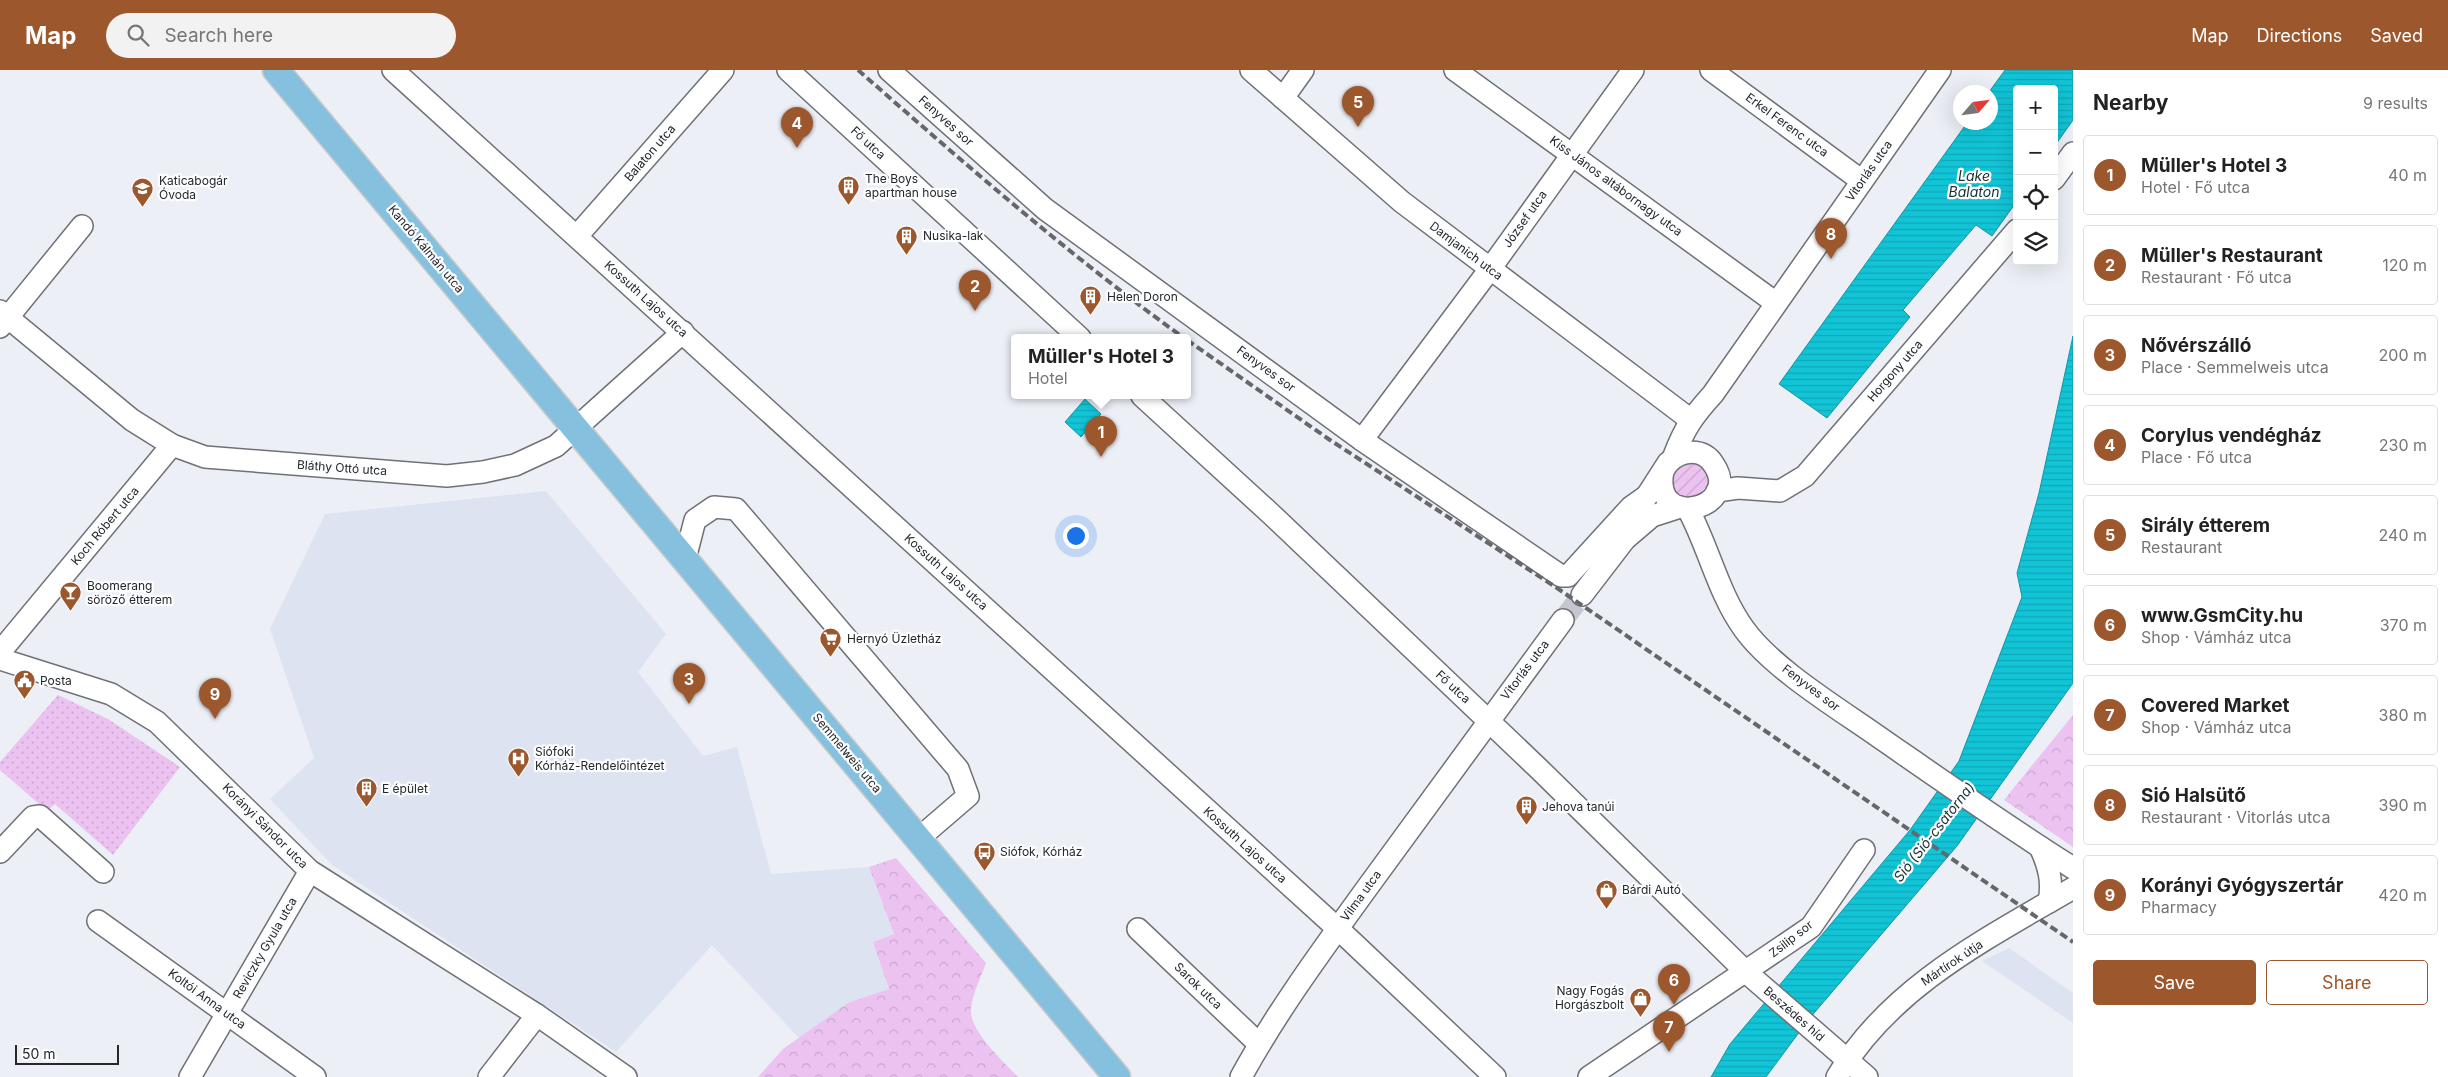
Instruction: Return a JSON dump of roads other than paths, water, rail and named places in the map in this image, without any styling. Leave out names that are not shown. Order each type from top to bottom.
[{"type":"main road","name":"Kandó Kálmán utca","points":[[276,70],[576,429]]},
{"type":"main road","name":"Semmelweis utca","points":[[576,429],[1117,1077]]},
{"type":"street","name":"Kossuth Lajos utca","points":[[393,70],[1338,929],[1495,1077]]},
{"type":"street","name":"Balaton utca","points":[[577,236],[723,70]]},
{"type":"street","name":"Fő utca","points":[[788,70],[1076,334]]},
{"type":"street","name":"Fenyves sor","points":[[889,70],[1045,210],[1362,440],[1561,576],[1568,576],[1631,507],[1648,495]]},
{"type":"street","name":"Damjanich utca","points":[[1251,70],[1402,202],[1683,414],[1689,421]]},
{"type":"street","points":[[1283,98],[1303,70]]},
{"type":"street","name":"Kiss János altábornagy utca","points":[[1455,70],[1776,303]]},
{"type":"street","name":"József utca","points":[[1362,440],[1490,269],[1633,70]]},
{"type":"street","name":"Erkel Ferenc utca","points":[[1711,70],[1862,180]]},
{"type":"street","name":"Vitorlás utca","points":[[1684,508],[1666,496],[1662,479],[1682,432],[1689,421],[1713,394],[1940,70]]},
{"type":"street","points":[[2058,175],[2073,153]]},
{"type":"street","points":[[3,319],[82,226]]},
{"type":"street","name":"Horgony utca","points":[[1716,487],[1741,475],[1761,489],[1780,491],[1804,476],[2013,235]]},
{"type":"street","name":"Bláthy Ottó utca","points":[[3,319],[132,420],[172,445],[205,457],[447,476],[484,472],[515,465],[556,446],[683,332]]},
{"type":"street","name":"Vitorlás utca","points":[[1701,454],[1699,436],[1702,418],[1713,394]]},
{"type":"street","name":"Fő utca","points":[[1145,399],[1488,720],[1753,978]]},
{"type":"street","name":"Koch Róbert utca","points":[[0,652],[172,445]]},
{"type":"street","points":[[1669,464],[1682,453],[1701,454],[1708,458],[1716,487]]},
{"type":"street","name":"Vitorlás utca","points":[[1625,539],[1632,519],[1669,464]]},
{"type":"street","name":"Fenyves sor","points":[[1716,487],[1712,520],[1723,589]]},
{"type":"street","name":"Vitorlás utca","points":[[1582,595],[1625,539],[1652,516],[1684,508],[1697,509],[1716,487]]},
{"type":"street","points":[[685,559],[696,520],[714,507],[736,509],[958,769],[968,796],[918,838]]},
{"type":"street","name":"Fenyves sor","points":[[1684,508],[1700,531],[1715,574],[1744,630],[1770,656],[1823,699],[2073,868]]},
{"type":"street","name":"Vitorlás utca","points":[[1488,720],[1563,620]]},
{"type":"street","name":"Korányi Sándor utca","points":[[0,659],[111,694],[157,722],[310,871],[537,1015],[626,1077]]},
{"type":"street","name":"Vilma utca","points":[[1241,1077],[1259,1044],[1338,929],[1488,720]]},
{"type":"street","points":[[0,852],[33,817],[40,816],[103,872]]},
{"type":"street","points":[[2040,847],[2048,865],[2051,883],[2048,902]]},
{"type":"street","name":"Zsilip sor","points":[[1589,1077],[1753,978],[1811,926],[1864,850]]},
{"type":"street","name":"Reviczky Gyula utca","points":[[190,1077],[310,871]]},
{"type":"street","name":"Mártírok útja","points":[[1842,1068],[1883,1017],[1931,975],[2073,888]]},
{"type":"street","name":"Koltói Anna utca","points":[[98,921],[315,1077]]},
{"type":"street","name":"Sarok utca","points":[[1138,929],[1259,1044]]},
{"type":"street","name":"Beszédes híd","points":[[1753,978],[1829,1044],[1842,1068]]},
{"type":"street","points":[[489,1077],[537,1015]]},
{"type":"street","points":[[1842,1068],[1867,1077]]},
{"type":"water","name":"Lake Balaton","points":[[2005,70],[2073,70],[2073,120],[2058,141],[2058,85],[2013,85],[2013,207],[1992,236],[1976,225],[1903,310],[1910,317],[1827,418],[1779,384],[1962,130],[1998,130],[1998,85],[1994,85]]},
{"type":"water","name":"Sió (Sió-csatorna)","points":[[2073,336],[2073,683],[1957,846],[1809,1019],[1766,1077],[1711,1077],[1730,1044],[1910,830],[1959,761],[2022,597],[2017,573],[2039,493]]},
{"type":"water","points":[[1085,399],[1101,414],[1081,437],[1065,422]]},
{"type":"tunnel","points":[[1563,620],[1582,595]]},
{"type":"railway","points":[[858,70],[1059,242],[1179,334]]},
{"type":"railway","points":[[1191,343],[1330,440],[1554,586],[2073,942]]},
{"type":"place","name":"Sirály étterem","points":[[1358,127]]},
{"type":"place","name":"Corylus vendégház","points":[[797,148]]},
{"type":"place","name":"The Boys apartman house","points":[[849,205]]},
{"type":"place","name":"Katicabogár Óvoda","points":[[143,207]]},
{"type":"place","name":"Nusika-lak","points":[[907,255]]},
{"type":"place","name":"Sió Halsütő","points":[[1831,259]]},
{"type":"place","name":"Müller's Restaurant","points":[[975,311]]},
{"type":"place","name":"Helen Doron","points":[[1091,316]]},
{"type":"place","name":"Müller's Hotel 3","points":[[1101,457]]},
{"type":"place","name":"Boomerang söröző étterem","points":[[71,612]]},
{"type":"place","name":"Hernyó Üzletház","points":[[831,658]]},
{"type":"place","name":"Posta","points":[[24,700]]},
{"type":"place","name":"Nővérszálló","points":[[689,704]]},
{"type":"place","name":"Korányi Gyógyszertár","points":[[215,719]]},
{"type":"place","name":"Siófoki Kórház-Rendelőintézet","points":[[519,778]]},
{"type":"place","name":"E épület","points":[[366,808]]},
{"type":"place","name":"Jehova tanúi","points":[[1526,826]]},
{"type":"place","name":"Siófok, Kórház","points":[[984,871]]},
{"type":"place","name":"Bárdi Autó","points":[[1606,909]]},
{"type":"place","name":"www.GsmCity.hu","points":[[1674,1005]]},
{"type":"place","name":"Nagy Fogás Horgászbolt","points":[[1640,1017]]},
{"type":"place","name":"Covered Market","points":[[1669,1052]]}]
